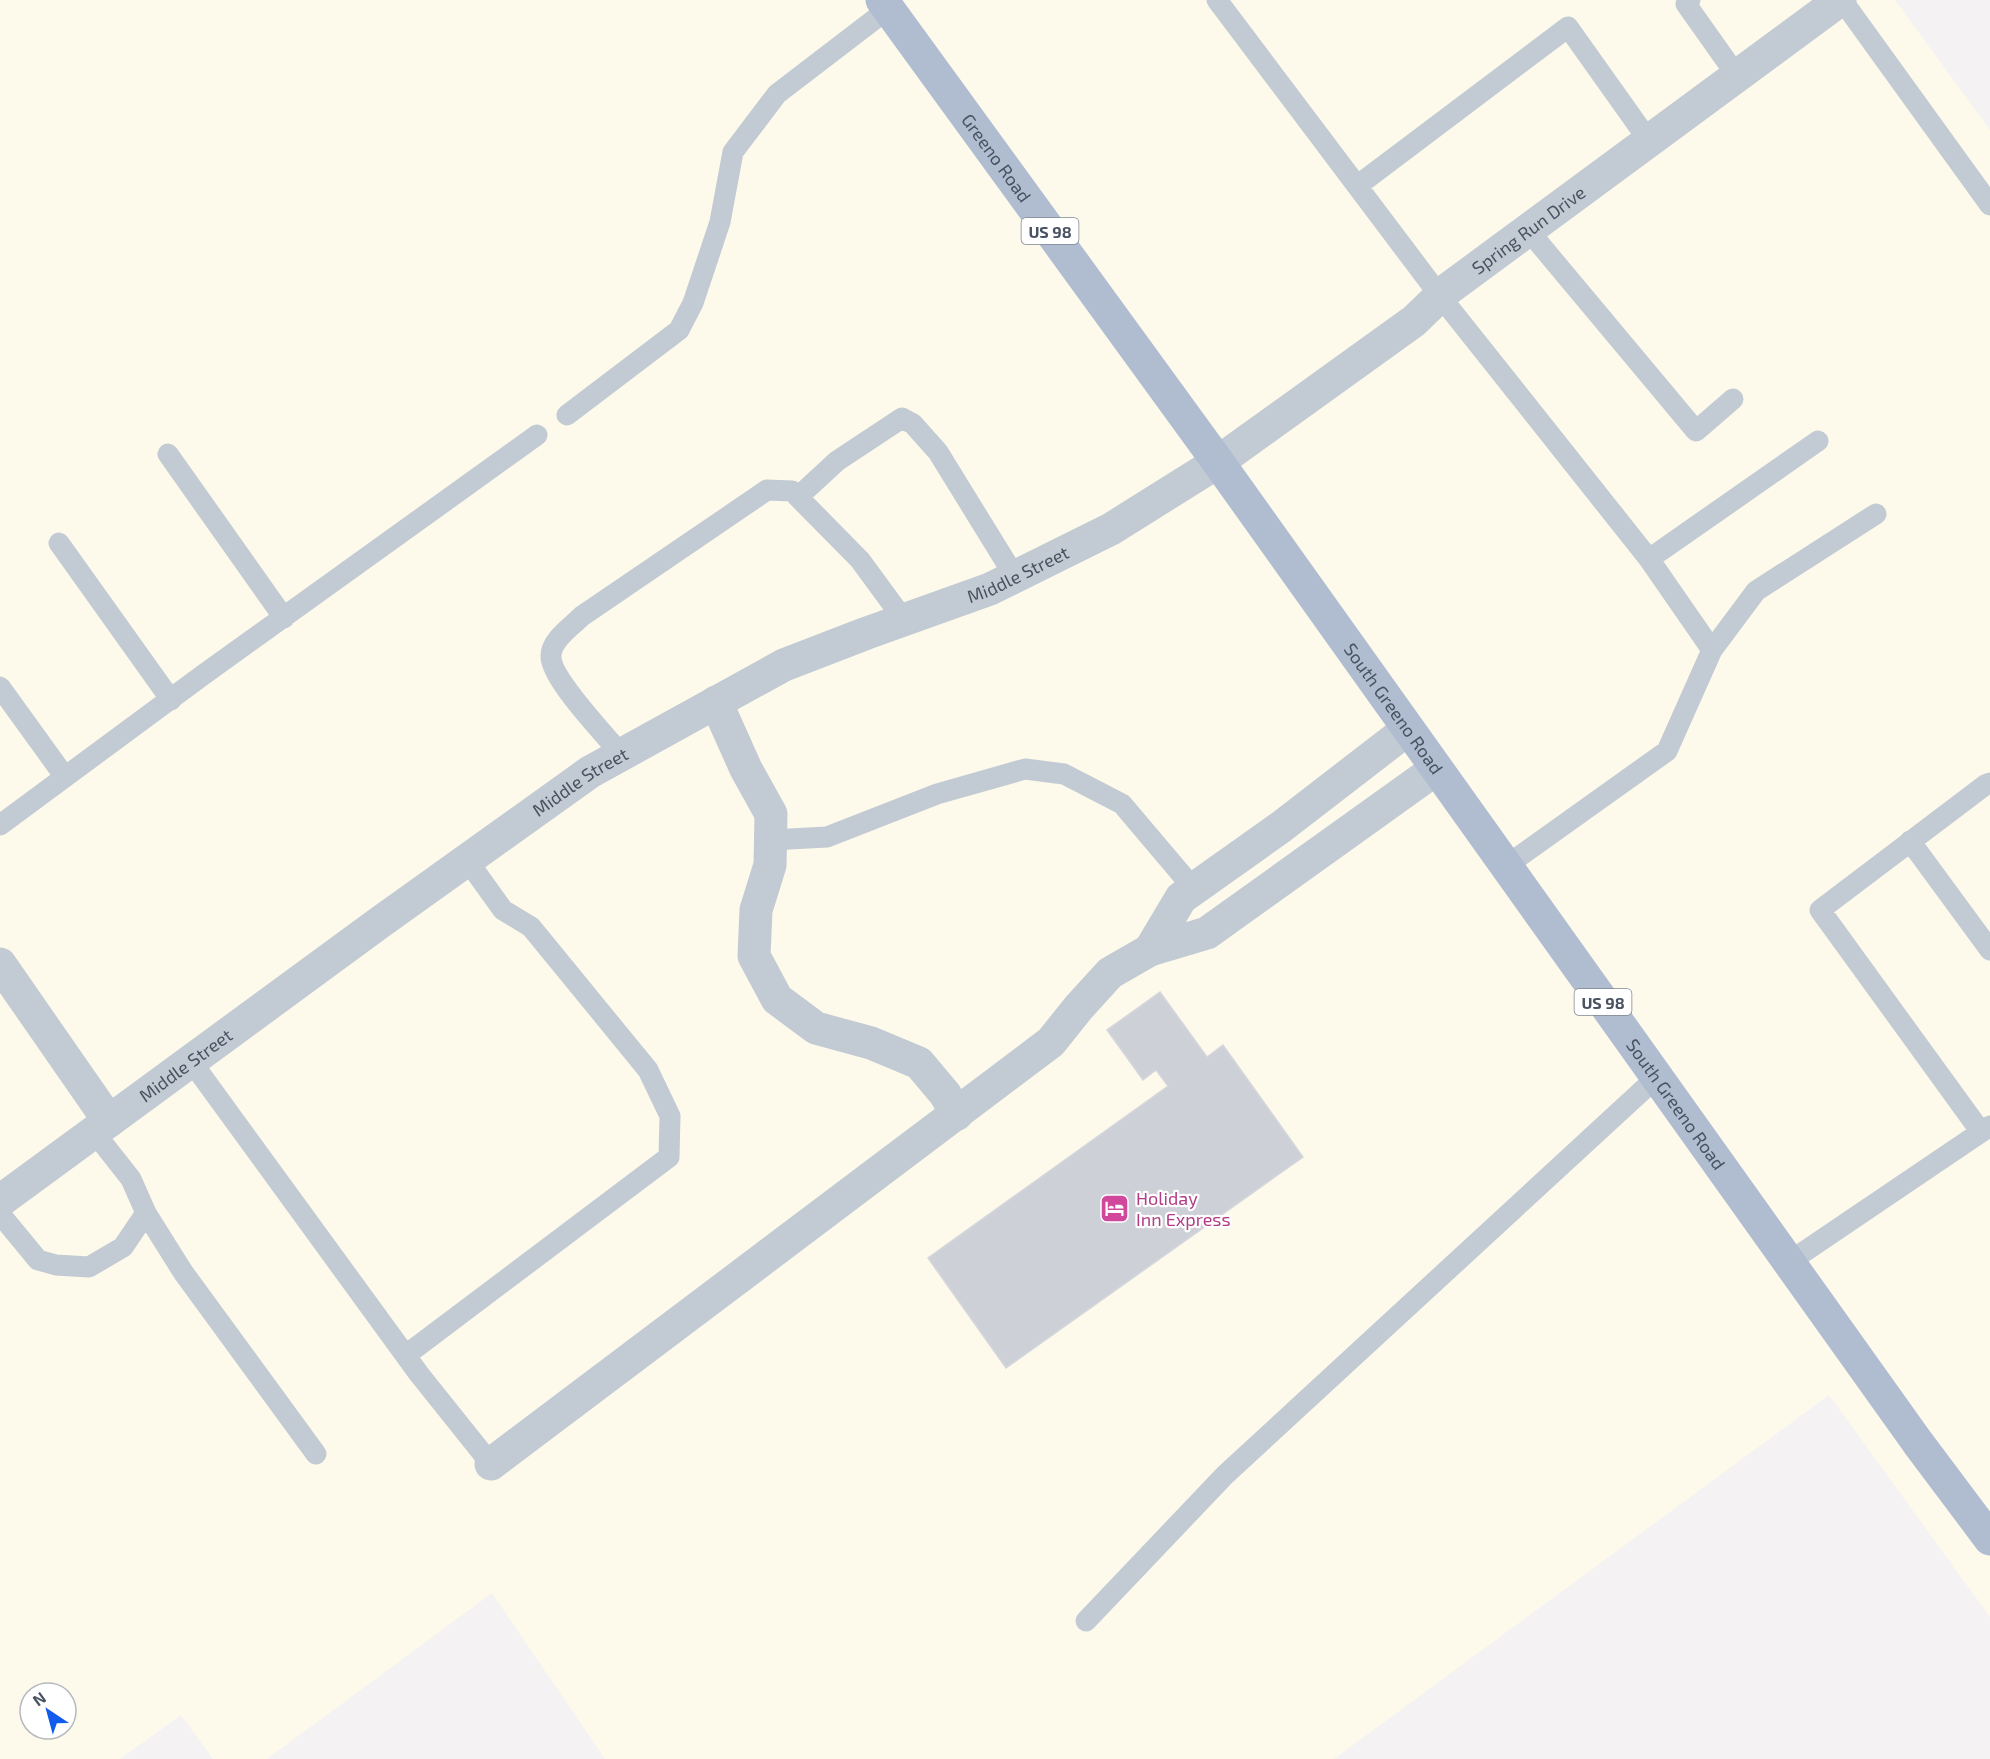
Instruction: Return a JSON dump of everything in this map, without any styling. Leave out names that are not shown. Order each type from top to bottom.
[{"type":"main road","name":"Greeno Road","points":[[885,5],[1218,462]]},
{"type":"main road","name":"South Greeno Road","points":[[1218,462],[1911,1434],[1990,1539]]},
{"type":"street","name":"Spring Run Drive","points":[[1218,462],[1414,321],[1440,296],[1841,0]]},
{"type":"street","name":"Middle Street","points":[[0,1201],[590,772],[784,665],[990,589],[1015,577],[1111,529],[1218,462]]},
{"type":"street","points":[[716,702],[746,770],[771,814],[771,865],[756,910],[753,956],[777,999],[816,1028],[870,1043],[919,1063],[945,1094],[957,1114]]},
{"type":"street","points":[[1150,950],[1181,898],[1281,827],[1407,729]]},
{"type":"street","points":[[491,1464],[1051,1042],[1079,1006],[1110,973],[1150,950],[1207,933],[1436,769]]},
{"type":"street","points":[[0,964],[102,1127]]},
{"type":"lane","points":[[1217,0],[1440,296],[1649,559],[1712,650]]},
{"type":"lane","points":[[1690,0],[1686,4],[1737,76]]},
{"type":"lane","points":[[1841,0],[1990,205]]},
{"type":"lane","points":[[567,415],[678,330],[693,303],[720,222],[733,152],[777,94],[885,5]]},
{"type":"lane","points":[[1357,186],[1568,27],[1650,141]]},
{"type":"lane","points":[[1528,230],[1696,430],[1733,399]]},
{"type":"lane","points":[[798,497],[837,461],[902,418],[913,424],[938,452],[1015,577]]},
{"type":"lane","points":[[0,825],[537,435]]},
{"type":"lane","points":[[1649,559],[1818,441]]},
{"type":"lane","points":[[168,454],[284,618]]},
{"type":"lane","points":[[621,754],[558,677],[551,656],[557,641],[582,616],[767,490],[792,491],[860,560],[903,620]]},
{"type":"lane","points":[[1506,866],[1667,751],[1712,650],[1756,591],[1876,514]]},
{"type":"lane","points":[[59,543],[171,700]]},
{"type":"lane","points":[[0,687],[65,777]]},
{"type":"lane","points":[[771,840],[827,837],[937,794],[1025,769],[1064,774],[1122,804],[1194,889]]},
{"type":"lane","points":[[1789,1262],[1986,1129],[1820,910],[1990,783]]},
{"type":"lane","points":[[1910,841],[1990,950]]},
{"type":"lane","points":[[406,1355],[669,1157],[670,1116],[648,1070],[531,927],[503,910],[467,860]]},
{"type":"lane","points":[[191,1061],[418,1374],[491,1464]]},
{"type":"lane","points":[[1086,1621],[1225,1475],[1657,1077]]},
{"type":"lane","points":[[102,1127],[131,1179],[146,1213],[183,1272],[316,1454]]},
{"type":"lane","points":[[0,1215],[38,1260],[56,1266],[89,1268],[123,1247],[146,1213]]},
{"type":"shaded area","points":[[0,0],[1895,0],[1990,130],[1990,1617],[1829,1395],[1334,1759],[605,1759],[492,1593],[267,1759],[213,1759],[181,1715],[120,1759],[0,1759]]},
{"type":"building","name":"Holiday Inn Express","points":[[1160,992],[1207,1057],[1223,1045],[1303,1157],[1006,1368],[928,1258],[1168,1086],[1156,1070],[1143,1080],[1107,1030]]},
{"type":"place","name":"Holiday Inn Express","points":[[1115,1208]]}]
